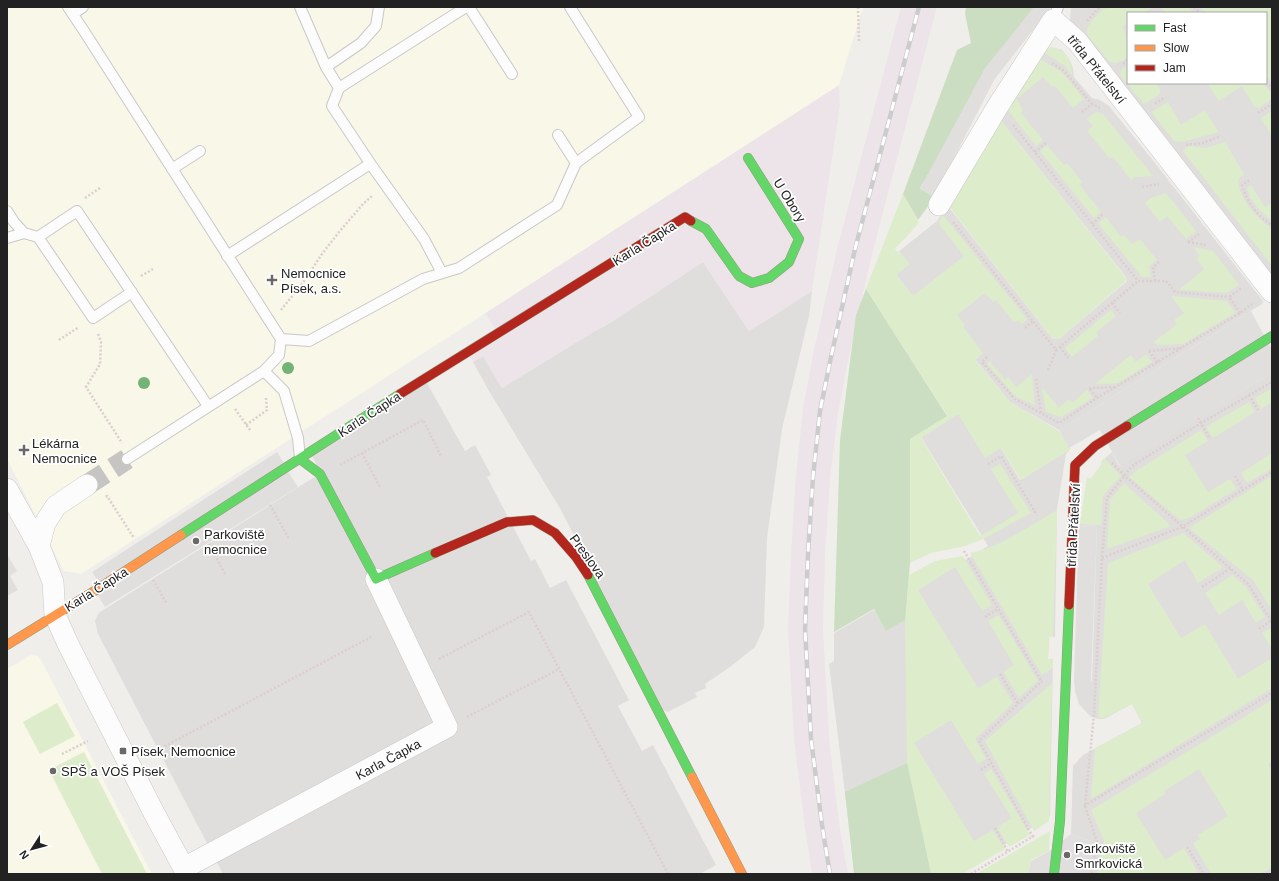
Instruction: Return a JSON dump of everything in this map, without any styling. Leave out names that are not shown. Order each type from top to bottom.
[{"type":"street","name":"třída Přátelství","points":[[939,205],[1055,14],[1077,41],[1263,296]]},
{"type":"street","name":"U Obory","points":[[685,217],[706,229],[739,276],[752,282],[769,278],[789,262],[799,239],[748,158]]},
{"type":"street","name":"Karla Čapka","points":[[55,616],[433,373],[685,217]]},
{"type":"street","name":"třída Přátelství","points":[[1054,874],[1060,821],[1075,465],[1095,446],[1272,336]]},
{"type":"street","points":[[300,459],[320,474],[376,579],[447,727]]},
{"type":"street","name":"Karla Čapka","points":[[7,489],[39,546],[53,582],[55,616],[68,644],[185,871],[447,727]]},
{"type":"street","points":[[39,546],[45,523],[56,506],[94,493]]},
{"type":"street","name":"Preslova","points":[[376,579],[507,522],[533,520],[555,533],[576,557],[592,582],[742,874]]},
{"type":"street","points":[[7,645],[55,616]]},
{"type":"lane","points":[[83,7],[70,10],[281,339],[279,355],[264,371],[127,459]]},
{"type":"lane","points":[[300,7],[326,67],[339,88]]},
{"type":"lane","points":[[326,67],[361,43],[376,26],[379,7]]},
{"type":"lane","points":[[442,273],[424,239],[370,164],[332,106],[339,88],[466,7]]},
{"type":"lane","points":[[469,7],[512,74]]},
{"type":"lane","points":[[281,339],[309,341],[423,279],[459,268],[557,205],[576,163],[639,118],[570,7]]},
{"type":"lane","points":[[558,136],[576,163]]},
{"type":"lane","points":[[172,169],[200,151]]},
{"type":"lane","points":[[227,256],[370,164]]},
{"type":"lane","points":[[7,211],[24,233]]},
{"type":"lane","points":[[38,236],[77,211],[208,406]]},
{"type":"lane","points":[[7,238],[24,233],[38,236],[93,318],[132,292]]},
{"type":"lane","points":[[264,371],[284,391],[298,438],[300,459]]},
{"type":"path","points":[[858,7],[859,41]]},
{"type":"path","points":[[1084,24],[1100,7]]},
{"type":"path","points":[[1034,50],[1064,70],[1092,104],[1104,110]]},
{"type":"path","points":[[1082,112],[1092,104]]},
{"type":"path","points":[[1258,113],[1272,104]]},
{"type":"path","points":[[998,106],[1138,281]]},
{"type":"path","points":[[1181,145],[1203,143],[1221,136]]},
{"type":"path","points":[[1035,152],[1046,143]]},
{"type":"path","points":[[1249,180],[1242,185],[1244,195],[1263,219],[1272,225]]},
{"type":"path","points":[[1142,187],[1164,183]]},
{"type":"path","points":[[271,325],[279,312],[302,284],[339,232],[363,204],[385,185]]},
{"type":"path","points":[[939,205],[1056,350]]},
{"type":"path","points":[[1092,224],[1103,214]]},
{"type":"path","points":[[1202,233],[1188,242],[1213,246]]},
{"type":"path","points":[[1155,280],[1153,267],[1159,262]]},
{"type":"path","points":[[1048,370],[1056,350],[1138,281],[1155,280],[1166,282],[1175,292],[1228,297],[1244,286]]},
{"type":"path","points":[[987,358],[982,362],[1015,399],[1059,423],[1097,398],[1240,313],[1263,296]]},
{"type":"path","points":[[1228,297],[1240,313]]},
{"type":"path","points":[[1112,303],[1120,313]]},
{"type":"path","points":[[59,340],[93,318],[101,342],[100,364],[86,387],[125,447]]},
{"type":"path","points":[[1025,328],[1033,321]]},
{"type":"path","points":[[1060,347],[1069,359]]},
{"type":"path","points":[[1158,363],[1149,351],[1183,348]]},
{"type":"path","points":[[1036,379],[1042,414]]},
{"type":"path","points":[[1092,874],[1097,842],[1086,806],[1094,714],[1102,558],[1107,498],[1132,466],[1201,423],[1272,382]]},
{"type":"path","points":[[1097,398],[1089,388],[1117,387]]},
{"type":"path","points":[[1249,395],[1258,410]]},
{"type":"path","points":[[246,425],[267,410],[266,397]]},
{"type":"path","points":[[234,406],[250,430]]},
{"type":"path","points":[[1198,418],[1210,439]]},
{"type":"path","points":[[338,466],[422,420],[442,456]]},
{"type":"path","points":[[1095,446],[1125,476],[1248,584],[1272,621],[1259,629]]},
{"type":"path","points":[[362,453],[380,487]]},
{"type":"path","points":[[988,464],[1001,456],[1037,515]]},
{"type":"path","points":[[1102,558],[1182,526],[1272,472]]},
{"type":"path","points":[[1235,476],[1243,490]]},
{"type":"path","points":[[94,493],[107,496],[136,542]]},
{"type":"path","points":[[270,505],[289,539]]},
{"type":"path","points":[[208,543],[225,574]]},
{"type":"path","points":[[964,551],[1042,682]]},
{"type":"path","points":[[1202,587],[1231,568]]},
{"type":"path","points":[[152,578],[167,604]]},
{"type":"path","points":[[985,616],[998,609]]},
{"type":"path","points":[[420,670],[529,612],[668,874]]},
{"type":"path","points":[[154,752],[371,637]]},
{"type":"path","points":[[1033,837],[978,741],[1066,659]]},
{"type":"path","points":[[447,727],[559,669]]},
{"type":"path","points":[[1000,674],[1018,704]]},
{"type":"path","points":[[971,874],[1272,693]]},
{"type":"path","points":[[62,754],[88,741]]},
{"type":"path","points":[[981,770],[991,763]]},
{"type":"path","points":[[995,828],[1008,852]]},
{"type":"path","points":[[1187,846],[1204,874]]},
{"type":"shaded area","name":"Nemocnice Písek, a.s.","points":[[7,7],[863,7],[839,85],[81,574],[64,571],[7,459]]},
{"type":"shaded area","points":[[901,7],[937,7],[872,254],[848,361],[838,414],[830,479],[825,555],[823,629],[829,738],[839,823],[848,874],[812,874],[794,740],[788,629],[796,475],[803,408],[813,354],[838,245]]},
{"type":"shaded area","points":[[1034,7],[1051,7],[994,80],[934,197],[920,189],[985,68]]},
{"type":"shaded area","points":[[1071,7],[1272,7],[1272,278],[1073,29],[1070,21]]},
{"type":"shaded area","points":[[1051,47],[1062,50],[1070,61],[1073,68],[1074,77],[1092,98],[1100,100],[1109,106],[1263,301],[1262,304],[1059,430],[1010,402],[966,348],[913,296],[896,275],[909,264],[898,252],[937,221],[947,205],[1052,338],[1059,339],[1127,281],[1126,277],[997,116],[1045,51]]},
{"type":"shaded area","points":[[839,85],[840,105],[812,291],[749,331],[703,262],[605,326],[502,388],[483,356],[473,362],[465,348],[495,329],[485,313]]},
{"type":"shaded area","points":[[703,262],[749,331],[812,291],[809,316],[782,429],[767,538],[764,627],[755,647],[730,667],[705,684],[706,688],[695,693],[697,697],[668,712],[663,710],[561,510],[473,362],[483,356],[502,388],[605,326]]},
{"type":"shaded area","points":[[1251,311],[1272,350],[1272,373],[1120,466],[1100,430],[1069,448],[1059,430]]},
{"type":"shaded area","points":[[1272,373],[1272,874],[1088,874],[1091,841],[1071,834],[1073,766],[1083,755],[1142,723],[1132,704],[1104,719],[1098,719],[1090,716],[1079,704],[1075,691],[1074,680],[1092,681],[1097,526],[1080,525],[1090,480],[1102,464],[1101,462],[1112,452],[1119,466]]},
{"type":"shaded area","points":[[427,383],[465,451],[475,445],[491,475],[487,477],[531,561],[535,559],[550,588],[566,580],[629,700],[618,706],[642,751],[653,745],[716,865],[700,874],[223,874],[98,634],[95,621],[97,616],[100,612],[321,473],[312,456]]},
{"type":"shaded area","points":[[963,411],[999,445],[1020,480],[1070,449],[1066,454],[1057,509],[1055,637],[1049,637],[1048,659],[1053,659],[1050,816],[958,874],[855,874],[829,664],[834,661],[834,633],[874,610],[886,630],[908,596],[988,546],[921,437]]},
{"type":"shaded area","name":"Parkoviště nemocnice","points":[[277,452],[284,463],[99,583],[92,572]]},
{"type":"shaded area","name":"Parkoviště nemocnice","points":[[287,470],[298,487],[105,607],[97,594]]},
{"type":"shaded area","points":[[1079,525],[1097,526],[1091,681],[1074,681]]},
{"type":"shaded area","points":[[7,554],[17,571],[10,576],[18,590],[7,596]]},
{"type":"shaded area","name":"SPŠ a VOŠ Písek","points":[[31,655],[38,656],[41,660],[152,874],[7,874],[7,669]]},
{"type":"shaded area","name":"Parkoviště Smrkovická","points":[[1071,834],[1091,841],[1089,874],[1028,874],[1031,861],[1048,852]]},
{"type":"green space","points":[[966,7],[1034,7],[952,134],[920,188],[935,197],[918,220],[903,194],[957,50],[971,43],[965,14]]},
{"type":"green space","points":[[1122,7],[1153,7],[1146,12],[1127,12],[1127,24],[1122,27],[1127,36],[1127,58],[1114,63],[1109,61],[1088,36],[1087,32],[1091,22],[1103,9]]},
{"type":"green space","points":[[1161,7],[1189,7],[1192,12],[1164,12]]},
{"type":"green space","points":[[1200,7],[1272,7],[1272,82],[1267,77],[1267,12],[1205,12]]},
{"type":"green space","points":[[1051,47],[1066,54],[1070,61],[1073,77],[1065,66],[1043,52]]},
{"type":"green space","points":[[1039,58],[1063,73],[1084,99],[1073,108],[1054,85],[1052,87],[1043,77],[1017,99],[1023,110],[1021,113],[1043,140],[1036,146],[1004,105]]},
{"type":"green space","points":[[1127,66],[1127,84],[1120,75],[1123,68]]},
{"type":"green space","points":[[1127,84],[1157,84],[1161,91],[1159,93],[1160,94],[1146,103],[1143,103]]},
{"type":"green space","points":[[1208,84],[1263,84],[1272,93],[1272,99],[1258,108],[1255,108],[1242,86],[1219,101]]},
{"type":"green space","points":[[1168,102],[1181,125],[1205,110],[1218,131],[1216,133],[1182,142],[1174,141],[1151,112]]},
{"type":"green space","points":[[1272,111],[1272,136],[1261,118]]},
{"type":"green space","points":[[1096,112],[1103,114],[1153,176],[1135,177],[1131,180],[1113,157],[1110,159],[1087,131],[1093,126],[1087,119]]},
{"type":"green space","points":[[998,117],[1126,278],[1126,281],[1059,339],[1051,337],[948,205]]},
{"type":"green space","points":[[1225,142],[1244,174],[1238,179],[1241,194],[1254,213],[1272,229],[1272,266],[1183,151],[1186,147],[1191,146],[1206,148]]},
{"type":"green space","points":[[1047,145],[1064,165],[1067,163],[1082,182],[1079,184],[1101,212],[1094,218],[1040,151]]},
{"type":"green space","points":[[1251,185],[1265,207],[1272,203],[1272,220],[1253,202],[1247,188]]},
{"type":"green space","points":[[1166,193],[1196,231],[1186,239],[1167,216],[1160,222],[1145,203],[1151,198]]},
{"type":"green space","points":[[903,194],[919,223],[895,249],[899,254],[901,253],[909,264],[896,275],[913,296],[964,256],[938,223],[943,215],[1027,319],[1022,324],[1018,320],[1014,322],[996,300],[993,302],[985,293],[957,315],[965,325],[963,327],[983,353],[975,360],[1010,402],[1059,431],[1071,449],[1021,480],[1001,448],[985,458],[958,414],[921,438],[980,536],[1018,513],[991,469],[1000,464],[1031,513],[983,539],[965,546],[931,553],[910,563],[910,439],[947,415],[866,289]]},
{"type":"green space","points":[[1106,217],[1121,237],[1124,235],[1132,244],[1140,239],[1157,260],[1149,266],[1151,277],[1142,277],[1098,223]]},
{"type":"green space","points":[[1193,247],[1213,251],[1239,285],[1226,293],[1179,290],[1204,269],[1196,259],[1200,256]]},
{"type":"green space","points":[[866,289],[947,416],[910,439],[910,563],[905,620],[886,631],[874,609],[834,632],[840,440],[856,315]]},
{"type":"green space","points":[[1171,296],[1227,301],[1235,313],[1183,344],[1157,345],[1154,342],[1177,324],[1174,320],[1184,313]]},
{"type":"green space","points":[[1111,310],[1116,316],[1096,332],[1098,336],[1072,357],[1065,348]]},
{"type":"green space","points":[[1146,354],[1152,362],[1118,383],[1095,384],[1131,355],[1136,362]]},
{"type":"green space","points":[[990,361],[1005,380],[1008,377],[1016,387],[1032,374],[1035,405],[1016,397],[987,364]]},
{"type":"green space","points":[[1042,387],[1059,408],[1069,399],[1072,403],[1087,390],[1093,398],[1061,417],[1046,412]]},
{"type":"green space","points":[[1272,388],[1272,402],[1261,409],[1255,398]]},
{"type":"green space","points":[[1249,402],[1255,412],[1213,438],[1206,427]]},
{"type":"green space","points":[[1201,430],[1208,441],[1185,455],[1208,492],[1230,479],[1237,489],[1187,519],[1180,520],[1129,477]]},
{"type":"green space","points":[[1272,453],[1272,468],[1247,483],[1241,473]]},
{"type":"green space","points":[[1104,458],[1121,476],[1103,496],[1101,525],[1080,524],[1087,477],[1090,479],[1103,464],[1101,462]]},
{"type":"green space","points":[[1272,476],[1272,611],[1253,580],[1189,528]]},
{"type":"green space","points":[[1124,483],[1171,526],[1107,549],[1110,500]]},
{"type":"green space","points":[[1057,510],[1053,637],[1049,637],[1048,659],[1053,660],[1053,668],[1042,675],[970,553],[1003,541]]},
{"type":"green space","points":[[1183,533],[1223,567],[1198,583],[1185,560],[1148,584],[1181,638],[1205,624],[1238,679],[1272,658],[1272,688],[1091,799],[1095,748],[1143,723],[1132,704],[1104,718],[1098,718],[1108,563]]},
{"type":"green space","points":[[963,556],[992,605],[982,611],[955,567],[918,590],[978,688],[997,677],[1013,703],[975,739],[986,759],[978,764],[951,720],[914,743],[974,841],[993,830],[1005,849],[962,874],[931,874],[907,763],[905,620],[909,575],[935,561]]},
{"type":"green space","points":[[1232,575],[1246,587],[1265,617],[1256,623],[1242,600],[1219,615],[1205,593]]},
{"type":"green space","points":[[999,615],[1038,681],[1019,697],[1003,672],[1014,665],[988,621]]},
{"type":"green space","points":[[1272,627],[1272,649],[1262,633]]},
{"type":"green space","points":[[1052,683],[1049,821],[1034,831],[985,741]]},
{"type":"green space","points":[[1272,700],[1272,762],[1268,764],[1272,771],[1272,868],[1259,874],[1211,874],[1193,843],[1200,839],[1198,835],[1228,816],[1199,769],[1164,791],[1165,794],[1136,813],[1165,860],[1184,848],[1199,874],[1097,874],[1104,841],[1091,810]]},
{"type":"green space","points":[[57,703],[75,736],[40,754],[23,722]]},
{"type":"green space","points":[[84,752],[147,874],[102,874],[49,770]]},
{"type":"green space","points":[[907,763],[931,874],[854,874],[845,792]]},
{"type":"green space","points":[[991,769],[1030,835],[1009,847],[997,827],[1012,818],[984,774]]},
{"type":"green space","points":[[1050,831],[1049,851],[1031,860],[1028,874],[976,874]]},
{"type":"tunnel","points":[[87,485],[127,459]]},
{"type":"railway","points":[[830,874],[811,739],[805,629],[813,477],[820,411],[855,249],[919,7]]},
{"type":"traffic: fast","points":[[691,221],[706,229],[739,276],[752,283],[769,278],[789,262],[799,239],[748,158]]},
{"type":"traffic: fast","points":[[1127,426],[1272,336]]},
{"type":"traffic: fast","points":[[181,535],[400,394]]},
{"type":"traffic: fast","points":[[300,459],[320,474],[376,579],[435,553]]},
{"type":"traffic: fast","points":[[588,575],[692,777]]},
{"type":"traffic: fast","points":[[1054,874],[1060,821],[1069,605]]},
{"type":"traffic: slow","points":[[7,645],[181,535]]},
{"type":"traffic: slow","points":[[692,777],[742,874]]},
{"type":"traffic: jam","points":[[400,394],[685,217],[691,221]]},
{"type":"traffic: jam","points":[[1069,605],[1075,465],[1095,446],[1127,426]]},
{"type":"traffic: jam","points":[[435,553],[507,522],[533,520],[555,533],[576,557],[588,575]]},
{"type":"place","name":"Nemocnice Písek, a.s.","points":[[272,280]]},
{"type":"place","name":"Lékárna Nemocnice","points":[[24,450]]},
{"type":"place","name":"Parkoviště nemocnice","points":[[196,541]]},
{"type":"place","name":"Písek, Nemocnice","points":[[123,751]]},
{"type":"place","name":"SPŠ a VOŠ Písek","points":[[53,771]]},
{"type":"place","name":"Parkoviště Smrkovická","points":[[1067,855]]}]
